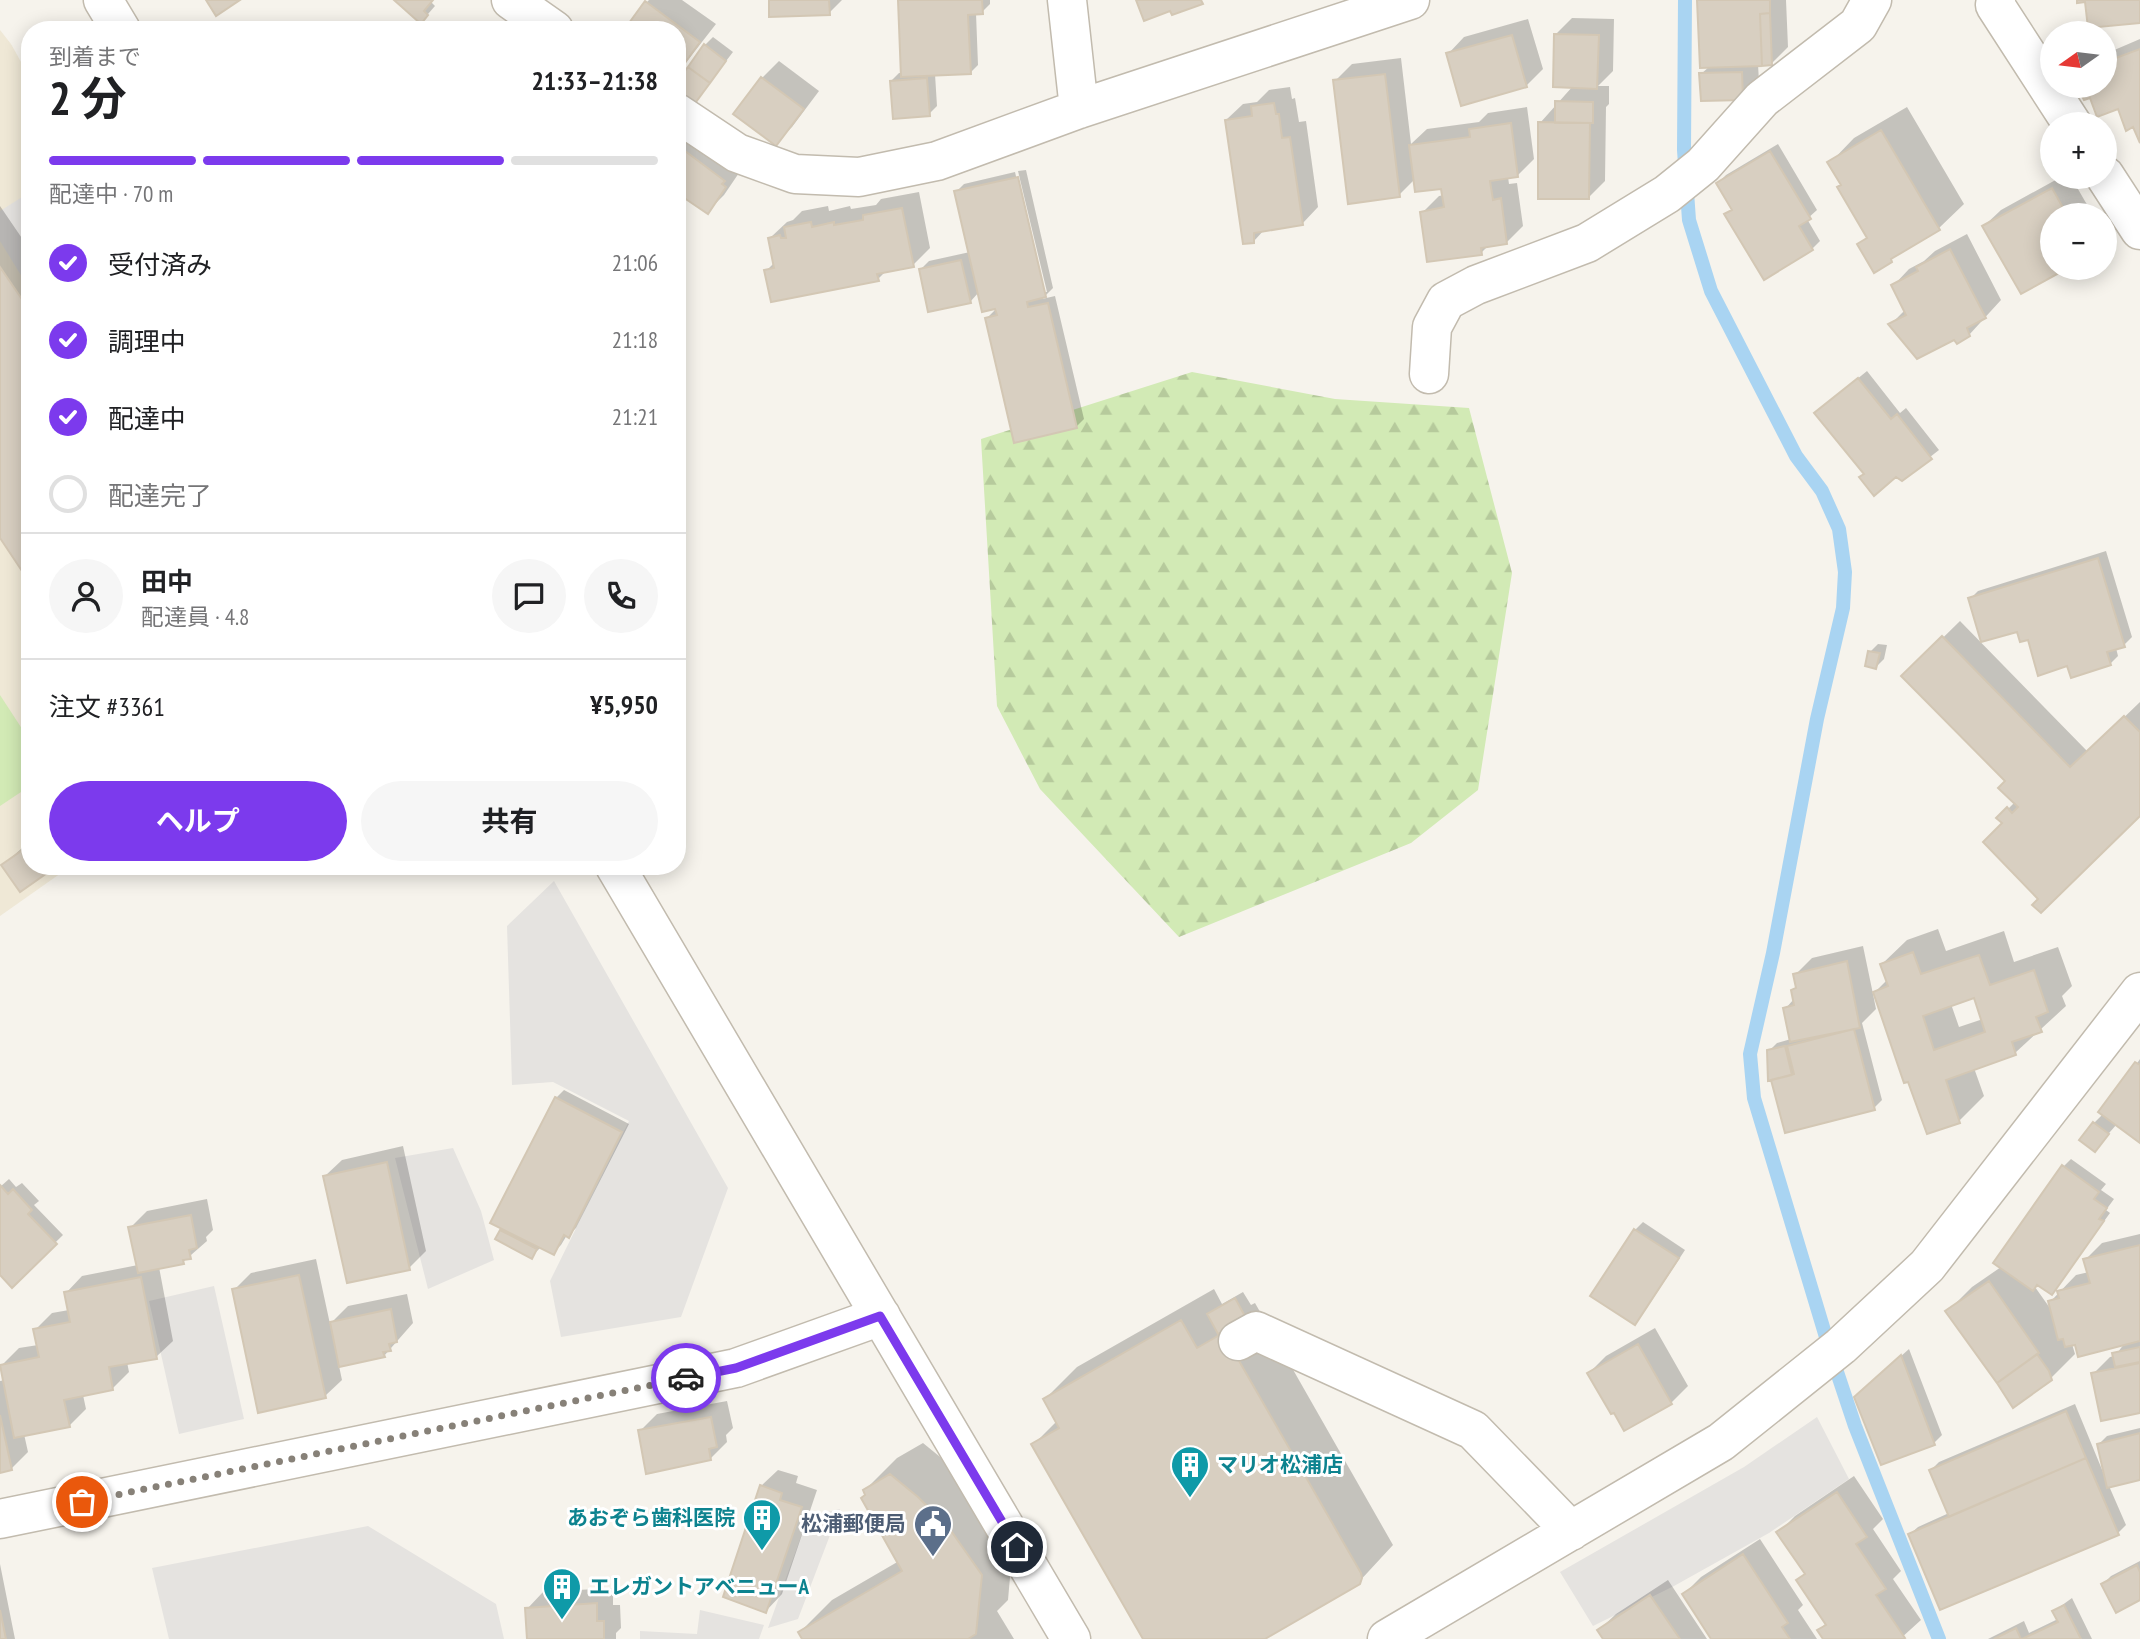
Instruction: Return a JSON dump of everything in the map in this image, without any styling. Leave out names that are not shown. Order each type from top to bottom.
[{"type":"street","points":[[103,0],[116,21]]},
{"type":"street","points":[[511,0],[541,21]]},
{"type":"street","points":[[1067,0],[1079,109]]},
{"type":"street","points":[[686,119],[737,153],[795,174],[859,177],[937,161],[1079,109],[1410,0]]},
{"type":"street","points":[[1429,374],[1432,327],[1446,301],[1476,285],[1587,243],[1667,194],[1703,165],[1762,99],[1858,25],[1872,0]]},
{"type":"street","points":[[1989,2],[2064,112]]},
{"type":"street","points":[[2113,189],[2140,230]]},
{"type":"street","points":[[620,875],[1071,1639]]},
{"type":"street","points":[[1387,1639],[1721,1443],[1841,1346],[1927,1266],[2140,992]]},
{"type":"street","points":[[0,1519],[736,1368],[880,1316]]},
{"type":"street","points":[[1238,1341],[1256,1331],[1473,1430],[1571,1531]]},
{"type":"shaded area","points":[[0,30],[21,62],[21,875],[58,875],[0,916]]},
{"type":"shaded area","points":[[21,198],[21,275],[0,241],[0,211]]},
{"type":"shaded area","points":[[554,881],[728,1188],[681,1317],[561,1337],[550,1281],[629,1121],[553,1082],[512,1085],[507,926]]},
{"type":"shaded area","points":[[453,1148],[481,1211],[494,1260],[428,1289],[395,1158]]},
{"type":"shaded area","points":[[214,1286],[244,1419],[179,1434],[149,1301]]},
{"type":"shaded area","points":[[1817,1417],[1849,1479],[1769,1533],[1674,1586],[1593,1626],[1560,1572],[1744,1467]]},
{"type":"shaded area","points":[[840,1509],[798,1619],[768,1628],[808,1517]]},
{"type":"shaded area","points":[[368,1526],[496,1604],[504,1639],[169,1639],[152,1568]]},
{"type":"shaded area","points":[[700,1610],[764,1625],[759,1639],[640,1639],[640,1631],[697,1634]]},
{"type":"green space","points":[[1192,372],[1335,399],[1469,408],[1512,573],[1478,790],[1411,843],[1179,937],[1040,789],[997,706],[981,439]]},
{"type":"green space","points":[[0,695],[21,727],[21,792],[0,806]]},
{"type":"building","points":[[206,0],[240,0],[216,16]]},
{"type":"building","points":[[394,0],[433,0],[424,11],[428,15],[423,21],[418,21]]},
{"type":"building","points":[[769,0],[829,0],[830,15],[769,17]]},
{"type":"building","points":[[898,0],[982,0],[983,14],[968,15],[971,74],[901,77]]},
{"type":"building","points":[[1136,0],[1201,0],[1203,4],[1172,15],[1170,11],[1144,21]]},
{"type":"building","points":[[1697,0],[1770,0],[1770,13],[1760,14],[1762,66],[1700,68]]},
{"type":"building","points":[[2077,0],[2140,0],[2140,23],[2118,25],[2118,21],[2087,21],[2085,2],[2077,3]]},
{"type":"building","points":[[645,1],[672,21],[631,21]]},
{"type":"building","points":[[1770,13],[1772,65],[1762,66],[1760,14]]},
{"type":"building","points":[[686,32],[700,42],[686,61]]},
{"type":"building","points":[[1554,34],[1599,35],[1597,89],[1553,87]]},
{"type":"building","points":[[1512,35],[1527,87],[1461,106],[1446,53]]},
{"type":"building","points":[[704,44],[726,61],[710,83],[688,67]]},
{"type":"building","points":[[2140,49],[2140,143],[2133,127],[2126,131],[2118,109],[2095,112],[2090,98],[2118,98],[2118,57]]},
{"type":"building","points":[[688,67],[710,83],[693,106],[686,101]]},
{"type":"building","points":[[1742,72],[1743,100],[1701,101],[1699,73]]},
{"type":"building","points":[[1385,74],[1400,197],[1348,204],[1333,80]]},
{"type":"building","points":[[761,77],[804,109],[776,146],[733,114]]},
{"type":"building","points":[[927,78],[930,116],[893,119],[890,81]]},
{"type":"building","points":[[1555,101],[1593,102],[1593,123],[1555,123]]},
{"type":"building","points":[[1274,103],[1276,114],[1279,114],[1282,138],[1290,137],[1303,225],[1254,233],[1254,243],[1243,244],[1225,120],[1252,116],[1251,106]]},
{"type":"building","points":[[1538,122],[1590,123],[1589,199],[1538,199]]},
{"type":"building","points":[[1511,123],[1518,177],[1490,181],[1493,200],[1501,198],[1507,244],[1481,248],[1482,255],[1427,262],[1420,212],[1444,207],[1441,189],[1415,192],[1409,145],[1470,137],[1469,129]]},
{"type":"building","points":[[1881,130],[1940,230],[1891,259],[1892,262],[1874,273],[1857,244],[1867,238],[1837,187],[1841,185],[1827,162]]},
{"type":"building","points":[[1770,151],[1811,219],[1799,226],[1813,250],[1764,280],[1724,214],[1732,210],[1716,183]]},
{"type":"building","points":[[686,152],[725,181],[722,184],[726,187],[708,214],[686,199]]},
{"type":"building","points":[[1018,177],[1046,297],[1027,302],[1028,307],[1048,303],[1077,428],[1014,443],[985,318],[997,315],[995,309],[982,312],[954,191]]},
{"type":"building","points":[[2053,189],[2060,203],[2040,203],[2040,280],[2046,280],[2021,294],[1982,226]]},
{"type":"building","points":[[902,208],[914,267],[877,274],[879,281],[771,302],[764,270],[774,268],[768,238],[780,235],[781,238],[786,238],[784,227],[811,222],[812,227],[834,222],[834,225],[863,220],[863,215]]},
{"type":"building","points":[[1950,249],[1986,318],[1967,328],[1970,336],[1957,344],[1954,340],[1917,359],[1888,324],[1906,315],[1891,285],[1918,271],[1916,267]]},
{"type":"building","points":[[961,260],[971,303],[928,312],[919,269]]},
{"type":"building","points":[[0,267],[21,298],[21,570],[0,538]]},
{"type":"building","points":[[1858,378],[1891,419],[1897,414],[1932,459],[1902,481],[1896,477],[1874,496],[1859,477],[1864,474],[1814,413]]},
{"type":"building","points":[[2098,558],[2125,647],[2107,652],[2111,665],[2071,678],[2067,666],[2038,676],[2028,640],[2020,642],[2017,632],[1981,642],[1968,598]]},
{"type":"building","points":[[1942,636],[2070,767],[2124,716],[2140,732],[2140,816],[2041,913],[2032,905],[2038,899],[1983,842],[2002,823],[1996,818],[2007,807],[2012,813],[2018,807],[1998,788],[2005,781],[1901,676]]},
{"type":"building","points":[[1868,651],[1880,653],[1876,669],[1865,666]]},
{"type":"building","points":[[21,851],[21,875],[44,875],[20,892],[1,865]]},
{"type":"building","points":[[1913,952],[1921,974],[1979,955],[1990,985],[2034,970],[2048,1012],[2036,1017],[2042,1032],[2012,1042],[2016,1055],[1946,1080],[1960,1123],[1927,1134],[1908,1082],[1904,1083],[1873,992],[1888,986],[1880,964]],"holes":[[[1974,998],[1985,1032],[1934,1050],[1923,1016]]]},
{"type":"building","points":[[1847,961],[1860,1028],[1790,1042],[1783,1008],[1794,1005],[1791,990],[1796,988],[1793,974]]},
{"type":"building","points":[[1854,1029],[1875,1110],[1785,1133],[1771,1080],[1794,1074],[1787,1046]]},
{"type":"building","points":[[1785,1046],[1792,1075],[1768,1081],[1767,1050]]},
{"type":"building","points":[[2135,1062],[2140,1065],[2140,1143],[2098,1112]]},
{"type":"building","points":[[555,1097],[622,1132],[569,1238],[564,1235],[554,1255],[490,1223]]},
{"type":"building","points":[[2093,1122],[2109,1134],[2095,1152],[2079,1140]]},
{"type":"building","points":[[387,1162],[410,1270],[347,1283],[323,1176]]},
{"type":"building","points":[[2062,1165],[2099,1192],[2094,1199],[2107,1208],[2099,1219],[2104,1221],[2052,1295],[2037,1285],[2033,1291],[1993,1263]]},
{"type":"building","points":[[0,1185],[8,1194],[13,1189],[32,1210],[28,1214],[57,1244],[12,1288],[0,1275]]},
{"type":"building","points":[[191,1215],[197,1248],[189,1250],[191,1259],[183,1260],[184,1264],[138,1273],[128,1227]]},
{"type":"building","points":[[1634,1229],[1679,1258],[1635,1325],[1590,1296]]},
{"type":"building","points":[[500,1230],[537,1249],[532,1259],[495,1239]]},
{"type":"building","points":[[2140,1245],[2140,1341],[2078,1357],[2075,1345],[2065,1347],[2063,1339],[2058,1340],[2048,1301],[2059,1298],[2057,1291],[2090,1283],[2083,1259]]},
{"type":"building","points":[[299,1275],[326,1398],[258,1413],[232,1289]]},
{"type":"building","points":[[141,1277],[157,1359],[109,1367],[113,1390],[64,1400],[70,1427],[14,1438],[0,1365],[39,1357],[33,1329],[70,1322],[64,1292]]},
{"type":"building","points":[[1989,1281],[2039,1353],[1997,1383],[1945,1311]]},
{"type":"building","points":[[1235,1298],[1246,1318],[1218,1334],[1207,1314]]},
{"type":"building","points":[[391,1309],[397,1342],[389,1344],[391,1351],[383,1352],[385,1357],[339,1367],[330,1322]]},
{"type":"building","name":"マリオ松浦店","points":[[1181,1320],[1197,1348],[1223,1333],[1361,1573],[1360,1584],[1265,1639],[1143,1639],[1031,1444],[1059,1428],[1043,1399]]},
{"type":"building","points":[[1638,1344],[1672,1404],[1624,1431],[1587,1373]]},
{"type":"building","points":[[2140,1347],[2140,1362],[2115,1367],[2112,1353]]},
{"type":"building","points":[[2037,1354],[2052,1380],[2013,1408],[1997,1383]]},
{"type":"building","points":[[1901,1355],[1935,1445],[1881,1465],[1854,1397]]},
{"type":"building","points":[[2140,1363],[2140,1413],[2101,1421],[2091,1373]]},
{"type":"building","points":[[2066,1411],[2086,1458],[1949,1517],[1929,1470]]},
{"type":"building","points":[[0,1415],[12,1470],[0,1473]]},
{"type":"building","points":[[711,1417],[717,1447],[709,1449],[711,1460],[646,1474],[638,1430]]},
{"type":"building","points":[[2140,1433],[2140,1480],[2107,1488],[2097,1444]]},
{"type":"building","points":[[2086,1458],[2119,1535],[1940,1610],[1908,1534]]},
{"type":"building","name":"松浦郵便局","points":[[890,1474],[949,1528],[982,1575],[976,1634],[968,1639],[802,1639],[798,1632],[902,1571],[861,1498],[865,1495],[863,1490]]},
{"type":"building","name":"あおぞら歯科医院","points":[[760,1485],[782,1493],[780,1500],[802,1507],[766,1613],[723,1597]]},
{"type":"building","points":[[1837,1492],[1867,1537],[1856,1544],[1886,1589],[1876,1595],[1905,1638],[1903,1639],[1823,1639],[1817,1630],[1826,1625],[1796,1580],[1805,1574],[1776,1532]]},
{"type":"building","points":[[1743,1554],[1788,1623],[1782,1627],[1790,1639],[1711,1639],[1682,1594]]},
{"type":"building","points":[[2137,1565],[2140,1572],[2140,1600],[2116,1613],[2101,1584]]},
{"type":"building","points":[[1650,1595],[1680,1639],[1603,1639],[1597,1630]]},
{"type":"building","name":"エレガントアベニューA","points":[[597,1603],[597,1621],[604,1621],[604,1639],[527,1639],[525,1608]]},
{"type":"building","points":[[2064,1605],[2081,1639],[2022,1639],[2058,1622],[2052,1611]]},
{"type":"building","points":[[0,1610],[6,1639],[0,1639]]},
{"type":"building","points":[[2016,1628],[2021,1639],[1994,1639]]},
{"type":"waterway","points":[[1685,0],[1684,150],[1689,220],[1711,291],[1796,456],[1822,491],[1839,529],[1845,572],[1843,608],[1817,719],[1773,953],[1750,1054],[1754,1098],[1855,1426],[1939,1639]]},
{"type":"way so far","points":[[82,1502],[686,1378]]},
{"type":"place","name":"マリオ松浦店","points":[[1190,1499]]},
{"type":"place","name":"あおぞら歯科医院","points":[[762,1552]]},
{"type":"place","name":"松浦郵便局","points":[[933,1558]]},
{"type":"place","name":"エレガントアベニューA","points":[[562,1621]]},
{"type":"route","points":[[686,1378],[736,1368],[880,1316],[1017,1547]]}]
